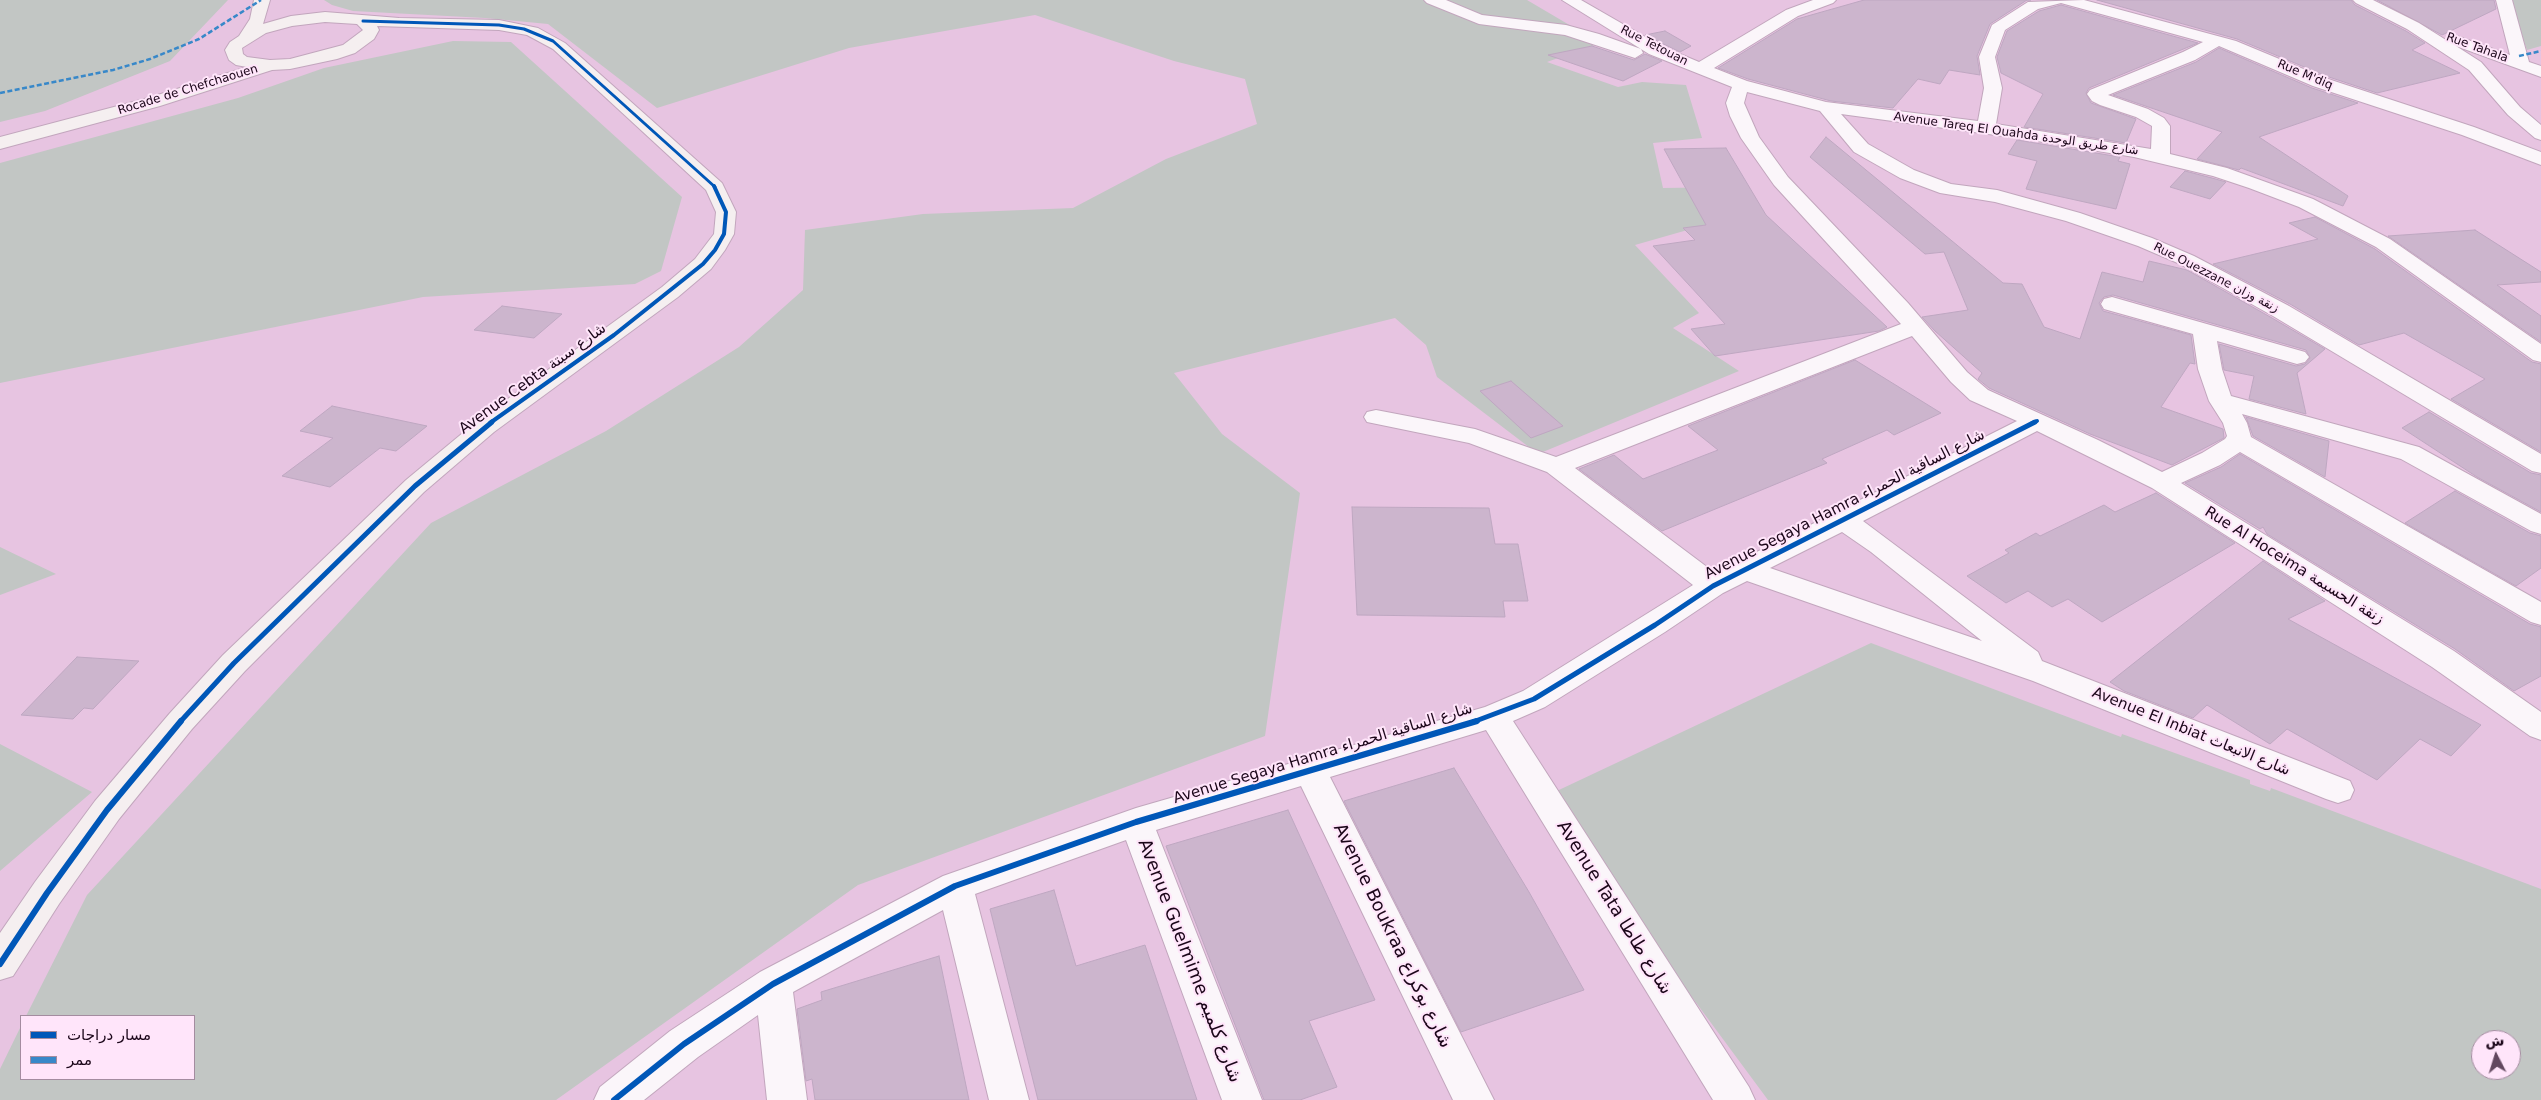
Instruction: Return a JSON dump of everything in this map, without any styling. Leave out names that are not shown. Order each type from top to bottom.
[{"type":"street","points":[[247,36],[258,19],[262,0]]},
{"type":"street","points":[[1432,0],[1480,19],[1581,34],[1682,72],[1716,76]]},
{"type":"street","name":"Rue Tetouan","points":[[1570,0],[1633,38],[1716,76],[1741,85]]},
{"type":"street","points":[[1700,69],[1786,16],[1828,0]]},
{"type":"street","name":"Rue M'diq","points":[[2066,0],[2218,40],[2318,82],[2468,131],[2541,159]]},
{"type":"street","points":[[2361,0],[2412,26],[2475,66],[2514,111],[2541,134]]},
{"type":"street","points":[[2504,0],[2521,65]]},
{"type":"street","points":[[1986,129],[1993,88],[1987,57],[1998,28],[2045,1]]},
{"type":"street","points":[[301,2],[325,16]]},
{"type":"street","points":[[247,36],[291,21],[325,16]]},
{"type":"street","name":"Avenue Cebta شارع سبتة","points":[[0,964],[47,893],[107,810],[181,721],[234,663],[357,541],[441,464],[485,427],[670,292],[703,264],[722,240],[726,227],[726,212],[715,187],[559,46],[532,31],[499,25],[363,21],[325,16]]},
{"type":"street","points":[[349,49],[368,36],[371,30],[369,25],[363,21]]},
{"type":"street","name":"Rue Tahala","points":[[2412,26],[2541,72]]},
{"type":"street","points":[[234,50],[235,56],[242,61],[270,65],[311,60],[349,49],[392,40],[447,33],[532,31]]},
{"type":"street","name":"Rocade de Chefchaouen","points":[[106,114],[184,80],[216,63],[234,50],[247,36]]},
{"type":"street","points":[[2160,157],[2161,126],[2158,122],[2142,113],[2106,101],[2096,94],[2189,56],[2218,40]]},
{"type":"street","name":"Rocade de Chefchaouen","points":[[0,143],[154,102],[270,65]]},
{"type":"street","points":[[1741,85],[1735,103],[1750,138],[1780,181],[1916,326],[1959,377],[1979,395],[2037,422]]},
{"type":"street","name":"Avenue Tareq El Ouahda شارع طريق الوحدة","points":[[1741,85],[1826,107],[2080,141],[2160,157],[2256,184],[2306,203],[2383,243],[2421,268],[2541,356]]},
{"type":"street","name":"Rue Ouezzane زنقة وزان","points":[[1826,107],[1861,148],[1908,174],[1947,189],[1996,196],[2073,217],[2145,242],[2187,260],[2281,311],[2541,465]]},
{"type":"street","points":[[2112,304],[2298,357]]},
{"type":"street","points":[[1556,466],[1916,326]]},
{"type":"street","points":[[2161,482],[2211,459],[2235,444],[2239,436],[2235,423],[2221,401],[2210,368],[2202,329]]},
{"type":"street","points":[[2221,401],[2410,453],[2541,525]]},
{"type":"street","points":[[1376,417],[1475,437],[1556,466],[1713,586]]},
{"type":"street","name":"Rue Al Hoceima زنقة الحسيمة","points":[[2037,422],[2161,482],[2536,717]]},
{"type":"street","name":"Avenue Segaya Hamra شارع الساقية الحمراء","points":[[614,1100],[684,1044],[773,984],[955,886],[1136,822],[1311,772],[1494,716],[1534,699],[1577,674],[1713,586],[1842,519],[1908,488],[2037,422]]},
{"type":"street","points":[[2236,440],[2541,615]]},
{"type":"street","name":"Avenue El Inbiat شارع الانبعاث","points":[[1842,519],[1881,546],[2044,673]]},
{"type":"street","name":"Avenue El Inbiat شارع الانبعاث","points":[[1745,570],[2044,673],[2338,790]]},
{"type":"street","name":"Avenue Tata شارع طاطا","points":[[1494,716],[1735,1100]]},
{"type":"street","name":"Avenue Boukraa شارع بوكراع","points":[[1311,772],[1474,1100]]},
{"type":"street","name":"Avenue Guelmime شارع كلميم","points":[[1136,822],[1242,1100]]},
{"type":"street","points":[[955,886],[1009,1100]]},
{"type":"street","points":[[773,984],[787,1100]]},
{"type":"shaded area","points":[[0,0],[228,0],[170,61],[45,111],[0,122]]},
{"type":"shaded area","points":[[324,0],[1527,0],[1600,43],[1547,62],[1618,87],[1642,82],[1686,85],[1702,138],[1653,143],[1663,188],[1731,187],[1754,211],[1635,245],[1699,313],[1673,328],[1739,371],[1538,454],[1437,377],[1426,345],[1395,318],[1174,373],[1222,434],[1300,493],[1265,736],[858,885],[556,1100],[0,1100],[0,1069],[20,1028],[20,1080],[195,1080],[195,1015],[27,1015],[87,895],[431,523],[606,431],[739,347],[803,290],[805,230],[923,214],[1073,208],[1166,159],[1257,124],[1245,79],[1174,61],[1035,15],[849,48],[657,108],[548,24],[485,18],[353,11],[332,5]]},
{"type":"shaded area","points":[[2509,0],[2541,0],[2541,46],[2527,50]]},
{"type":"shaded area","points":[[453,41],[511,42],[682,197],[661,271],[635,284],[423,297],[0,383],[0,163],[238,98],[324,68]]},
{"type":"shaded area","points":[[0,547],[56,574],[0,595]]},
{"type":"shaded area","points":[[1871,643],[2121,737],[2122,734],[2250,780],[2250,784],[2270,791],[2271,788],[2541,889],[2541,1100],[1768,1100],[1544,797]]},
{"type":"shaded area","points":[[0,744],[92,792],[0,871]]},
{"type":"building","points":[[1864,0],[2027,0],[1990,24],[1977,56],[1980,75],[1949,70],[1940,84],[1918,79],[1893,108],[1831,101],[1748,79],[1718,68],[1797,19]]},
{"type":"building","points":[[2097,0],[2351,0],[2355,5],[2425,43],[2412,50],[2460,73],[2377,93],[2326,76],[2237,39]]},
{"type":"building","points":[[2377,0],[2494,0],[2496,9],[2442,35]]},
{"type":"building","points":[[2061,5],[2198,43],[2089,88],[2086,93],[2091,103],[2136,119],[2126,143],[2024,127],[2043,94],[2001,73],[1997,57],[2007,31],[2039,11]]},
{"type":"building","points":[[1665,31],[1691,46],[1680,52],[1645,35]]},
{"type":"building","points":[[1592,46],[1634,60],[1645,54],[1662,61],[1623,81],[1548,55]]},
{"type":"building","points":[[2219,48],[2312,88],[2358,103],[2259,137],[2348,196],[2343,206],[2241,168],[2239,170],[2197,159],[2222,132],[2113,95],[2196,62]]},
{"type":"building","points":[[1826,137],[2003,283],[2022,284],[2044,327],[2080,339],[2102,272],[2143,282],[2149,261],[2187,270],[2272,318],[2325,349],[2297,373],[2306,414],[2249,399],[2254,376],[2224,370],[2219,344],[2296,366],[2305,364],[2310,358],[2306,350],[2113,295],[2104,297],[2099,303],[2103,311],[2191,335],[2195,364],[2190,363],[2161,407],[2223,429],[2224,438],[2172,465],[2090,434],[1989,388],[1978,379],[1982,373],[1922,317],[1968,310],[1944,252],[1925,254],[1810,157]]},
{"type":"building","points":[[2017,140],[2120,157],[2118,161],[2130,164],[2116,209],[2026,189],[2037,161],[2008,154]]},
{"type":"building","points":[[1726,148],[1766,215],[1887,327],[1879,331],[1715,356],[1691,329],[1725,324],[1653,246],[1695,240],[1683,228],[1706,225],[1664,149]]},
{"type":"building","points":[[2185,171],[2226,182],[2210,199],[2170,187]]},
{"type":"building","points":[[2315,217],[2375,249],[2532,362],[2541,364],[2541,452],[2451,399],[2485,379],[2404,333],[2359,345],[2290,304],[2213,264],[2318,239],[2289,223]]},
{"type":"building","points":[[2475,230],[2541,272],[2541,282],[2497,285],[2541,316],[2541,342],[2388,236]]},
{"type":"building","points":[[502,306],[562,314],[534,338],[474,330]]},
{"type":"building","points":[[1855,360],[1941,413],[1894,435],[1887,430],[1822,459],[1827,463],[1662,531],[1579,469],[1614,455],[1643,479],[1718,450],[1688,426]]},
{"type":"building","points":[[1511,381],[1563,426],[1531,438],[1480,391]]},
{"type":"building","points":[[332,406],[427,426],[396,451],[380,448],[330,487],[282,476],[333,438],[300,431]]},
{"type":"building","points":[[2429,412],[2531,473],[2541,475],[2541,512],[2477,477],[2402,428]]},
{"type":"building","points":[[2246,417],[2329,441],[2325,477],[2253,436]]},
{"type":"building","points":[[2240,454],[2530,624],[2541,627],[2541,676],[2514,691],[2455,649],[2267,534],[2263,527],[2260,529],[2185,483],[2221,467]]},
{"type":"building","points":[[2455,491],[2530,533],[2541,536],[2541,568],[2516,586],[2405,523]]},
{"type":"building","points":[[2156,493],[2235,543],[2102,622],[2068,599],[2052,607],[2028,591],[2006,603],[1967,576],[2009,553],[2005,550],[2036,533],[2040,536],[2104,505],[2115,512]]},
{"type":"building","points":[[1352,507],[1489,508],[1495,544],[1518,544],[1528,601],[1503,601],[1505,617],[1357,615]]},
{"type":"building","points":[[2263,561],[2325,601],[2288,619],[2481,725],[2451,756],[2420,739],[2377,780],[2287,729],[2270,744],[2207,705],[2193,718],[2124,691],[2110,682]]},
{"type":"building","points":[[77,657],[139,661],[93,709],[84,708],[73,719],[21,715]]},
{"type":"building","points":[[1454,768],[1529,892],[1584,990],[1461,1032],[1344,801]]},
{"type":"building","points":[[1288,810],[1375,1000],[1309,1021],[1337,1087],[1300,1100],[1264,1100],[1166,846]]},
{"type":"building","points":[[1054,890],[1076,966],[1145,945],[1197,1100],[1038,1100],[990,909]]},
{"type":"building","points":[[939,956],[969,1100],[815,1100],[812,1079],[806,1081],[797,1009],[822,1000],[821,992]]},
{"type":"marked path","points":[[0,93],[113,70],[150,59],[199,39],[261,0]]},
{"type":"marked path","points":[[2519,56],[2541,51]]},
{"type":"cycle path","points":[[0,964],[47,893],[107,810],[181,721],[234,663],[415,486],[485,427],[614,335],[670,292],[703,264],[715,250],[724,234],[726,212],[715,187],[553,41],[524,29],[499,25],[363,21]]},
{"type":"cycle path","points":[[614,1100],[684,1044],[773,984],[955,886],[1136,822],[1494,716],[1534,699],[1655,625],[1713,586],[2037,421]]}]
